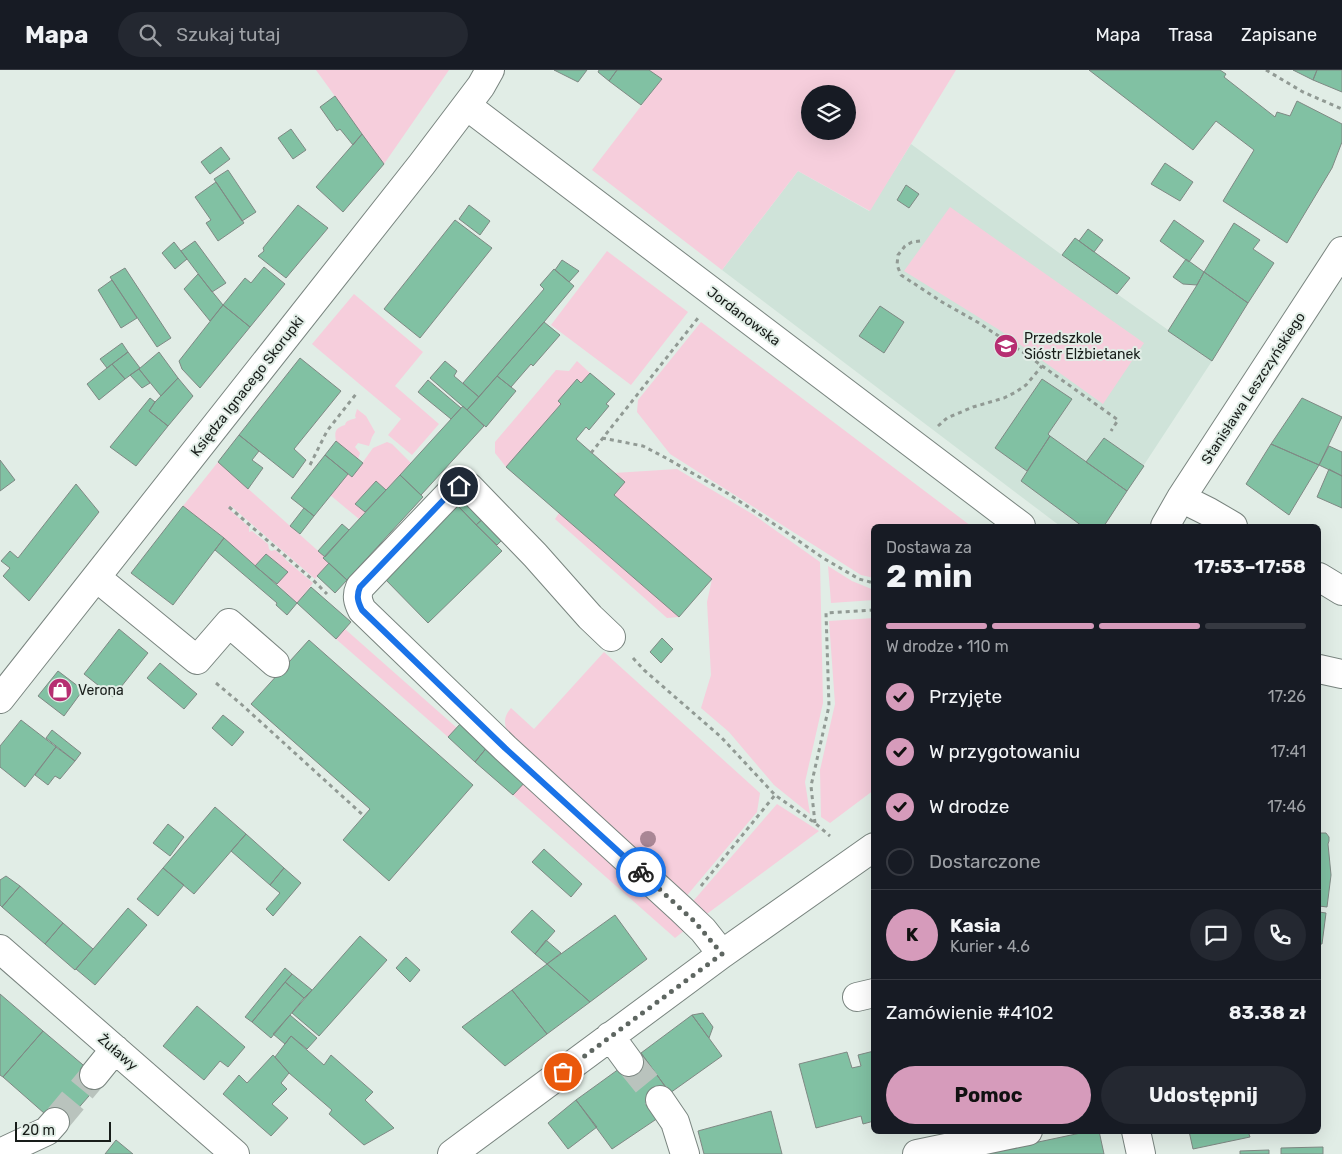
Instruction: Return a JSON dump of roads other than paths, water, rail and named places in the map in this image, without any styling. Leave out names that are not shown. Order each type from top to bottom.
[{"type":"street","name":"Księdza Ignacego Skorupki","points":[[0,699],[467,106],[490,70]]},
{"type":"street","name":"Jordanowska","points":[[467,106],[1019,524]]},
{"type":"street","name":"Stanisława Leszczyńskiego","points":[[1166,524],[1181,498],[1342,251]]},
{"type":"street","points":[[611,637],[590,617],[535,555],[469,487],[465,486],[459,486],[453,490],[360,587],[357,594],[358,603],[362,610],[505,748],[703,930],[722,954]]},
{"type":"street","points":[[1181,498],[1230,524]]},
{"type":"street","points":[[97,578],[197,660],[230,623],[275,663]]},
{"type":"street","points":[[1321,578],[1342,591]]},
{"type":"street","points":[[1321,669],[1342,674]]},
{"type":"street","points":[[452,1154],[722,954],[871,849]]},
{"type":"street","name":"Żuławy","points":[[0,950],[235,1154]]},
{"type":"street","points":[[610,1036],[629,1062]]},
{"type":"street","points":[[94,1075],[114,1049]]},
{"type":"street","points":[[660,1100],[675,1122],[685,1154]]},
{"type":"street","points":[[0,1153],[47,1131],[55,1122]]},
{"type":"street","points":[[917,1154],[1014,1134]]},
{"type":"street","points":[[1137,1134],[1141,1154]]},
{"type":"tunnel","points":[[629,1062],[660,1100]]},
{"type":"tunnel","points":[[55,1122],[94,1075]]},
{"type":"place","name":"Przedszkole Sióstr Elżbietanek","points":[[1006,346]]},
{"type":"place","name":"Verona","points":[[60,690]]}]
